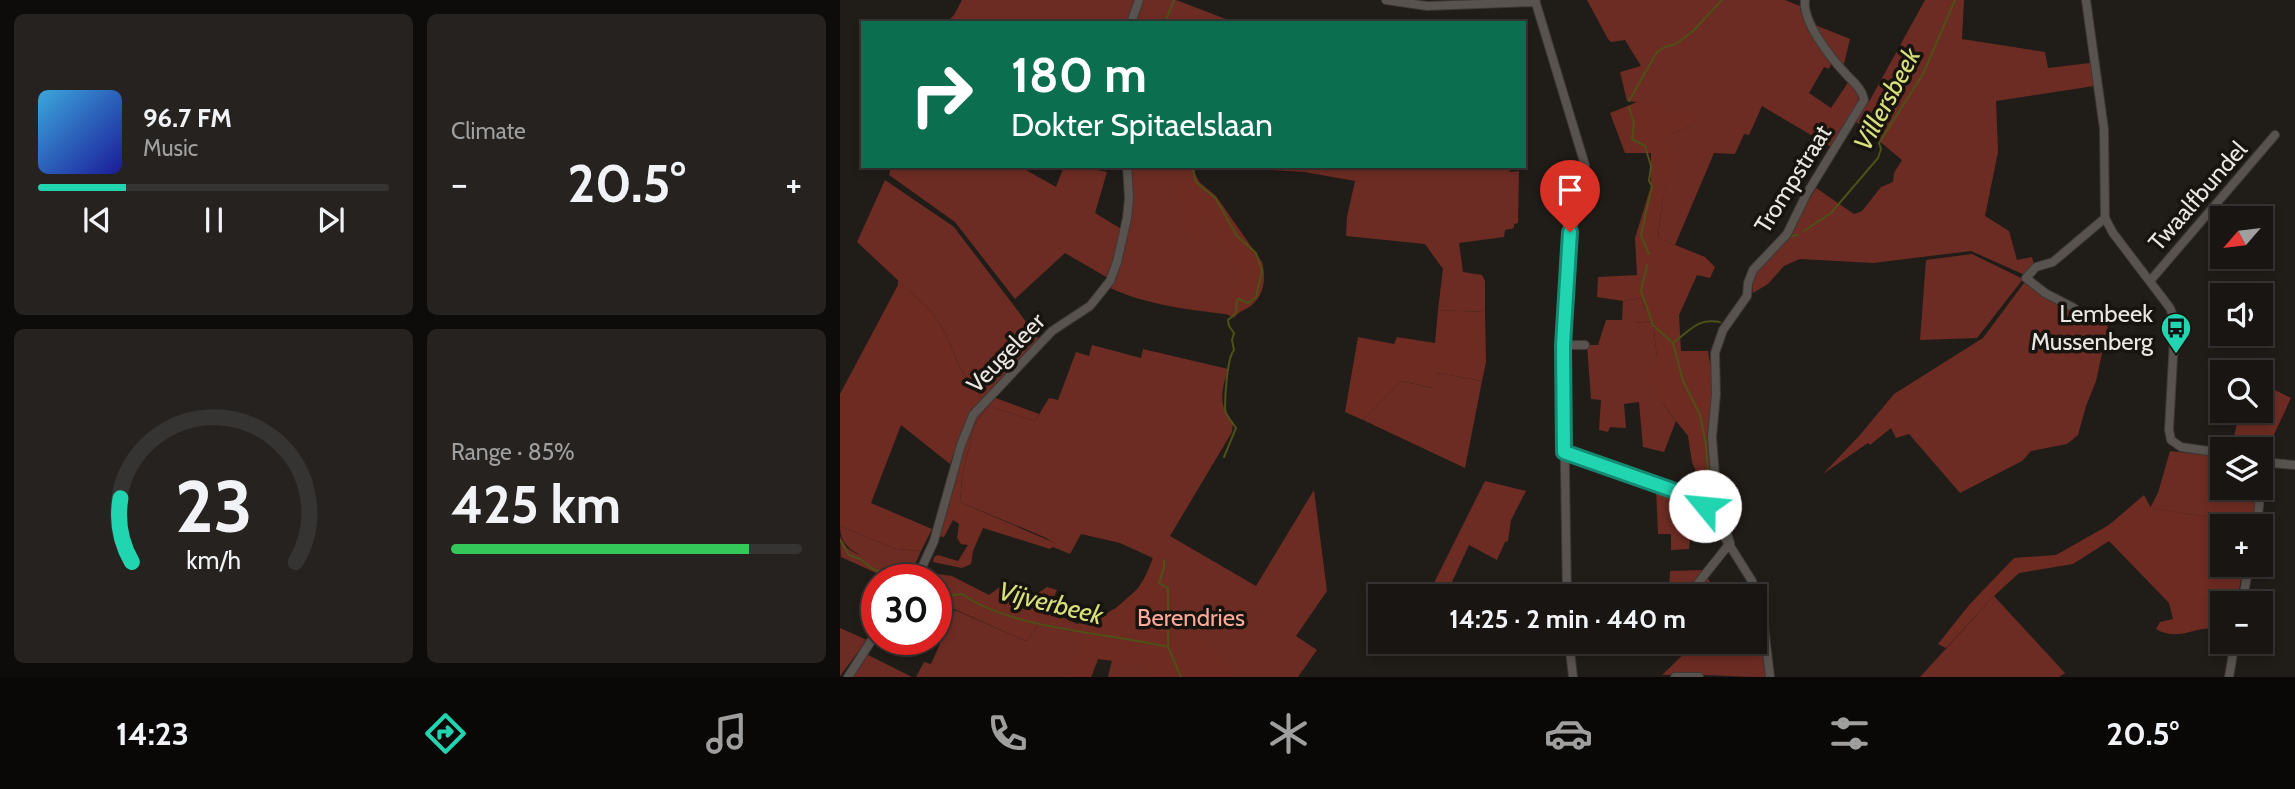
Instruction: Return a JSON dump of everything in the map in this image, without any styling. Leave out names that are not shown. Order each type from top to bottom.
[{"type":"street","points":[[1132,21],[1139,0]]},
{"type":"street","points":[[1386,0],[1427,6],[1535,1],[1585,165],[1584,182],[1569,239],[1563,345],[1567,584]]},
{"type":"street","name":"Trompstraat","points":[[1730,543],[1717,503],[1712,437],[1716,394],[1715,354],[1723,330],[1747,296],[1753,270],[1787,234],[1806,195],[1864,100],[1863,92],[1842,69],[1807,20],[1805,0]]},
{"type":"street","points":[[2086,0],[2104,129],[2105,218],[2170,308],[2175,321],[2171,440],[2181,447],[2210,451]]},
{"type":"street","name":"Twaalfbundel","points":[[2150,281],[2275,135]]},
{"type":"street","name":"Veugeleer","points":[[923,564],[934,541],[961,445],[973,415],[1052,331],[1090,306],[1110,281],[1127,218],[1127,168]]},
{"type":"street","points":[[2074,308],[2045,293],[2026,278],[2036,267],[2053,262],[2105,218]]},
{"type":"street","points":[[1563,345],[1585,345]]},
{"type":"street","points":[[1564,452],[1695,498],[1705,506],[1752,581],[1762,609],[1770,677]]},
{"type":"street","points":[[2273,464],[2295,465]]},
{"type":"street","points":[[1705,506],[1712,507],[1717,503]]},
{"type":"street","points":[[1699,582],[1730,543]]},
{"type":"street","points":[[1570,654],[1572,673]]},
{"type":"street","points":[[2229,677],[2233,654]]},
{"type":"street","points":[[848,677],[862,655]]},
{"type":"street","points":[[1675,677],[1699,677]]},
{"type":"green space","points":[[962,0],[1135,0],[1129,21],[948,21]]},
{"type":"green space","points":[[1142,0],[1176,0],[1231,21],[1135,21]]},
{"type":"green space","points":[[1587,0],[1785,0],[1800,6],[1808,28],[1832,62],[1829,69],[1824,67],[1809,93],[1831,108],[1849,81],[1857,92],[1859,103],[1833,148],[1762,106],[1749,135],[1744,134],[1735,154],[1714,153],[1675,245],[1658,238],[1662,202],[1676,151],[1662,138],[1690,126],[1637,102],[1627,101],[1620,72],[1641,66],[1625,40],[1611,42],[1608,39]]},
{"type":"green space","points":[[1925,0],[1964,0],[1962,39],[2045,52],[2048,68],[2090,63],[2094,86],[1996,101],[1998,152],[1985,216],[2009,231],[2017,260],[2032,257],[2034,265],[2025,275],[1971,251],[1873,263],[1800,259],[1784,266],[1768,284],[1753,293],[1755,273],[1783,244],[1816,188],[1854,214],[1862,211],[1881,187],[1893,182],[1894,173],[1902,160],[1854,120],[1870,100]]},
{"type":"green space","points":[[1810,23],[1850,39],[1843,68]]},
{"type":"green space","points":[[891,168],[1023,168],[1056,187],[1063,168],[1098,168],[1107,172],[1095,213],[1123,230],[1108,278],[1065,253],[1015,299],[955,222],[889,175]]},
{"type":"green space","points":[[1130,168],[1195,168],[1201,185],[1249,248],[1232,315],[1154,303],[1110,288],[1115,281],[1129,220]]},
{"type":"green space","points":[[1234,168],[1509,168],[1510,172],[1519,171],[1518,223],[1514,224],[1514,228],[1505,230],[1504,237],[1459,243],[1463,272],[1482,275],[1485,281],[1485,312],[1438,310],[1443,269],[1425,244],[1346,236],[1355,181],[1304,172]]},
{"type":"green space","points":[[885,180],[954,227],[1040,340],[983,400],[959,366],[946,334],[931,311],[857,242]]},
{"type":"green space","points":[[1972,254],[2023,279],[1977,338],[1920,340],[1926,260]]},
{"type":"green space","points":[[2028,282],[2065,308],[2108,325],[2096,381],[2078,435],[2067,444],[2031,451],[2022,461],[1960,493],[1909,434],[1896,438],[1891,428],[1870,445],[1868,443],[1823,474],[1894,394],[1983,338],[2024,283]]},
{"type":"green space","points":[[1641,298],[1646,310],[1634,323],[1653,321],[1662,403],[1676,421],[1664,452],[1643,447],[1639,402],[1624,404],[1626,428],[1610,427],[1608,432],[1599,430],[1601,400],[1591,399],[1587,345],[1598,345],[1606,320],[1622,320],[1623,301]]},
{"type":"green space","name":"Berendries","points":[[1092,345],[1141,358],[1143,349],[1228,369],[1222,397],[1225,410],[1233,422],[1232,432],[1170,536],[1256,586],[1314,490],[1327,591],[1296,636],[1317,650],[1298,677],[1108,677],[1112,660],[1098,659],[1091,677],[916,677],[924,662],[931,664],[935,655],[952,655],[952,617],[955,610],[1026,641],[1040,623],[1072,632],[1077,624],[1103,615],[1125,601],[1134,593],[1148,571],[1153,558],[1120,543],[1081,534],[1070,554],[1053,547],[1056,544],[1044,537],[960,502],[962,477],[974,426],[988,406],[1035,421],[1049,398],[1058,400],[1076,352],[1089,356]]},
{"type":"green space","points":[[1437,373],[1482,381],[1465,468],[1363,420],[1401,381],[1432,388]]},
{"type":"green space","points":[[2273,389],[2291,398],[2273,437],[2234,437],[2237,423],[2273,423]]},
{"type":"green space","points":[[2170,451],[2210,456],[2210,500],[2256,500],[2254,514],[2210,514],[2210,517],[2150,508],[2158,493]]},
{"type":"green space","points":[[1485,481],[1526,491],[1511,520],[1508,541],[1497,560],[1469,545],[1451,584],[1434,584]]},
{"type":"green space","points":[[1656,487],[1693,501],[1707,516],[1699,528],[1691,528],[1689,549],[1671,550],[1671,534],[1658,534]]},
{"type":"green space","points":[[840,526],[896,549],[921,551],[915,564],[883,563],[849,548]]},
{"type":"green space","points":[[1705,570],[1696,584],[1669,584],[1670,571]]},
{"type":"green space","points":[[1707,575],[1710,583],[1747,584],[1702,584]]},
{"type":"green space","points":[[1994,596],[2065,673],[2059,677],[1920,677]]},
{"type":"green space","points":[[840,628],[861,637],[861,648],[840,676]]},
{"type":"green space","points":[[1684,654],[1762,654],[1766,677],[1688,674],[1662,675]]},
{"type":"green space","points":[[868,655],[912,677],[851,677]]},
{"type":"shaded area","points":[[1637,102],[1700,117],[1690,126],[1663,138],[1677,151],[1662,202],[1658,238],[1705,257],[1715,267],[1710,278],[1697,275],[1679,315],[1681,351],[1708,351],[1713,381],[1713,499],[1709,501],[1703,500],[1701,496],[1704,491],[1692,462],[1688,436],[1662,403],[1649,372],[1657,358],[1653,321],[1634,323],[1632,320],[1646,310],[1641,298],[1623,301],[1597,297],[1598,277],[1637,275],[1635,238],[1651,186],[1651,153],[1625,153],[1610,113]]},
{"type":"shaded area","points":[[1198,181],[1216,196],[1262,262],[1264,279],[1260,296],[1234,318],[1225,313],[1226,305],[1238,286],[1242,269],[1192,196],[1201,235],[1190,237],[1177,184]]},
{"type":"shaded area","points":[[898,280],[931,311],[946,334],[959,366],[983,400],[969,413],[950,464],[901,425],[871,503],[932,529],[921,551],[896,549],[840,526],[840,394],[898,285]]},
{"type":"shaded area","points":[[1438,310],[1485,312],[1486,362],[1482,381],[1437,373],[1433,388],[1401,381],[1363,420],[1345,412],[1358,337],[1394,344],[1397,337],[1435,343]]},
{"type":"shaded area","points":[[993,397],[1039,414],[1035,421],[988,406],[974,426],[962,477],[960,502],[1057,544],[1050,549],[983,528],[973,551],[971,564],[962,568],[933,562],[938,555],[958,561],[968,545],[961,544],[957,538],[959,524],[953,520],[944,537],[938,536],[968,429],[981,406]]},
{"type":"shaded area","points":[[2144,495],[2151,508],[2210,517],[2210,577],[2242,577],[2239,591],[2210,591],[2210,629],[2182,634],[2165,633],[2156,629],[2160,622],[2173,619],[2169,603],[2109,541],[2073,564],[2019,573],[1946,648],[1938,644],[1969,605],[2014,558],[2056,555],[2109,525]]},
{"type":"shaded area","points":[[840,536],[847,548],[855,553],[886,564],[861,566],[841,557]]},
{"type":"shaded area","points":[[1153,558],[1166,565],[1161,576],[1191,630],[1207,641],[1225,661],[1232,677],[1150,677],[1144,665],[1098,659],[1091,677],[1068,677],[1081,645],[1074,643],[1072,632],[1040,623],[1026,641],[952,608],[952,576],[989,595],[1005,583],[1032,597],[1047,587],[1057,590],[1048,610],[1077,624],[1102,617],[1142,585]]},
{"type":"waterway","points":[[1166,21],[1174,0]]},
{"type":"waterway","points":[[1629,101],[1657,52],[1676,44],[1693,31],[1722,0]]},
{"type":"waterway","name":"Villersbeek","points":[[1804,231],[1831,213],[1878,158],[1881,149],[1879,143],[1923,74],[1955,0]]},
{"type":"waterway","points":[[1629,107],[1634,123],[1632,139],[1645,146],[1651,166],[1649,181],[1652,186],[1641,235],[1649,254]]},
{"type":"waterway","points":[[1192,168],[1196,182],[1216,199],[1237,236],[1256,253],[1262,271],[1256,297],[1248,303],[1237,300],[1236,313],[1228,320],[1234,333],[1234,350],[1228,369],[1225,409],[1236,428],[1224,457]]},
{"type":"waterway","name":"Villersbeek","points":[[1792,236],[1798,235]]},
{"type":"waterway","points":[[1647,265],[1641,291],[1653,325],[1673,343],[1683,381],[1700,415],[1706,445],[1710,496]]},
{"type":"waterway","name":"Villersbeek","points":[[1673,343],[1700,323],[1720,322]]},
{"type":"waterway","name":"Vijverbeek","points":[[840,540],[849,555],[866,564]]},
{"type":"waterway","points":[[1164,560],[1159,583],[1168,588],[1168,647]]},
{"type":"waterway","name":"Vijverbeek","points":[[952,595],[962,594],[982,606],[1033,622],[1168,647],[1181,677]]},
{"type":"place","name":"Lembeek Mussenberg","points":[[2176,355]]},
{"type":"route","points":[[1570,232],[1563,345],[1564,452],[1635,475],[1695,498],[1705,506]]}]
